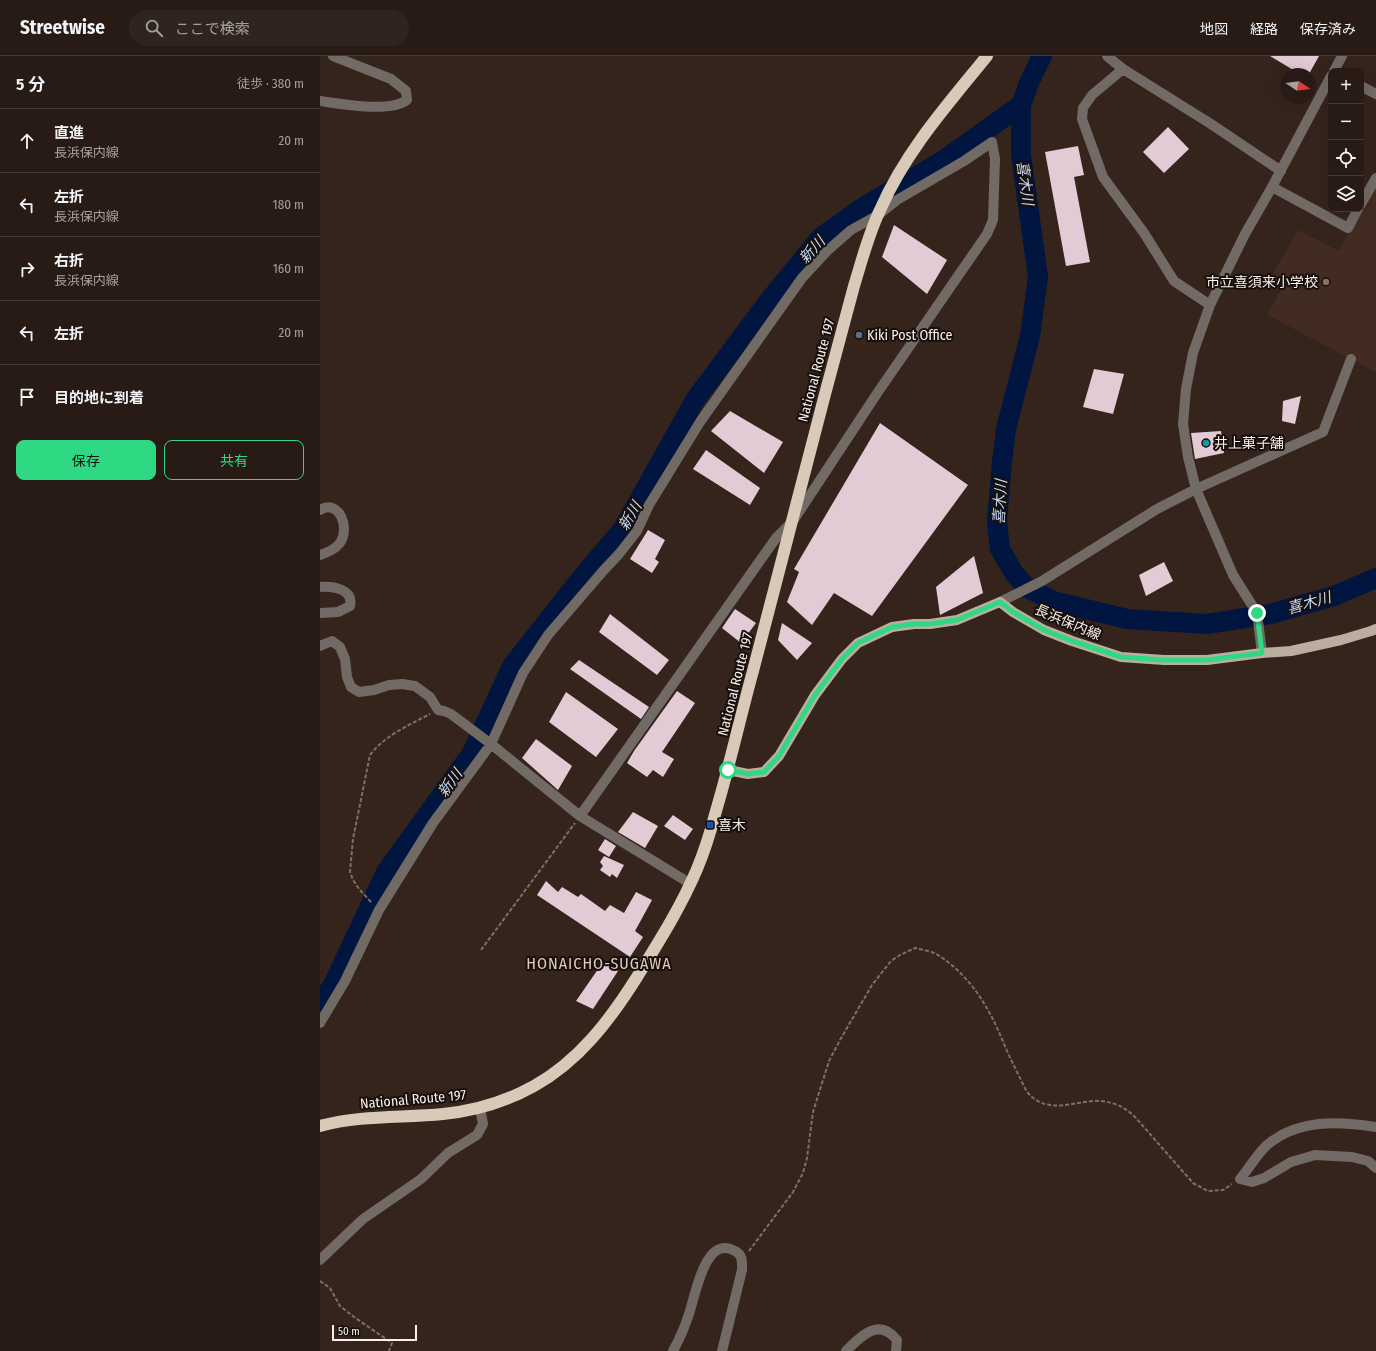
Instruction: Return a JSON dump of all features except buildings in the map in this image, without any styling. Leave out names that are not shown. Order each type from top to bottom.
[{"type":"highway","name":"National Route 197","points":[[320,1126],[366,1118],[446,1114],[480,1108],[508,1098],[534,1086],[570,1062],[597,1034],[619,1005],[651,955],[691,884],[710,833],[728,770],[841,333],[862,258],[879,211],[894,182],[927,128],[986,56]]},
{"type":"main road","points":[[728,770],[748,774],[764,772],[779,756],[820,689],[842,659],[858,643],[892,627],[957,620],[1003,600]]},
{"type":"main road","name":"長浜保内線","points":[[1003,600],[1013,612],[1044,630],[1121,657],[1164,660],[1207,660],[1261,650],[1298,649],[1341,640],[1376,629]]},
{"type":"street","points":[[1108,56],[1123,69],[1281,170]]},
{"type":"street","points":[[1336,68],[1342,56]]},
{"type":"street","points":[[320,101],[359,106],[390,106],[403,103],[407,100],[406,90],[391,79],[336,57]]},
{"type":"street","points":[[1123,69],[1092,94],[1083,108],[1082,119],[1103,177],[1144,233],[1174,281],[1210,305]]},
{"type":"street","points":[[1261,650],[1257,613],[1233,575],[1196,489],[1188,457],[1183,424],[1186,389],[1193,353],[1210,305],[1244,234],[1272,187],[1328,82]]},
{"type":"street","points":[[1364,88],[1376,94]]},
{"type":"street","points":[[320,1023],[345,981],[379,910],[433,823],[491,744],[522,673],[565,614],[619,554],[637,531],[649,505],[700,422],[797,285],[833,246],[851,230],[897,200],[964,161],[992,142],[995,159],[993,220],[987,234],[878,392],[793,521],[776,538],[580,816]]},
{"type":"street","points":[[1364,199],[1376,178]]},
{"type":"street","points":[[1272,187],[1348,228],[1356,212]]},
{"type":"street","points":[[1003,600],[1042,581],[1157,509],[1196,489],[1323,432],[1351,359]]},
{"type":"street","points":[[320,510],[323,508],[333,508],[339,513],[344,522],[345,529],[339,545],[320,555]]},
{"type":"street","points":[[320,587],[341,589],[350,596],[351,601],[350,606],[338,612],[320,613]]},
{"type":"street","points":[[320,646],[332,641],[340,647],[345,659],[347,677],[351,686],[359,692],[374,690],[389,685],[402,684],[415,686],[430,697],[438,710],[451,714],[491,744],[580,816],[691,884]]},
{"type":"street","points":[[320,1260],[363,1219],[421,1179],[448,1153],[476,1135],[483,1124],[480,1108]]},
{"type":"street","points":[[1376,1127],[1326,1124],[1306,1125],[1282,1135],[1266,1146],[1240,1179],[1252,1182],[1264,1178],[1291,1162],[1315,1155],[1352,1157],[1368,1161],[1376,1168]]},
{"type":"street","points":[[673,1351],[688,1318],[700,1273],[713,1253],[722,1248],[732,1249],[738,1253],[742,1260],[742,1270],[722,1351]]},
{"type":"street","points":[[846,1351],[866,1332],[876,1329],[885,1330],[892,1334],[897,1340],[896,1351]]},
{"type":"path","points":[[379,910],[359,889],[350,872],[353,839],[370,755],[376,746],[405,726],[438,710]]},
{"type":"path","points":[[481,950],[580,816]]},
{"type":"path","points":[[742,1260],[793,1192],[804,1173],[813,1112],[829,1061],[840,1040],[872,985],[891,961],[915,948],[937,955],[970,982],[989,1011],[1010,1058],[1028,1093],[1039,1102],[1051,1106],[1100,1101],[1121,1106],[1135,1116],[1193,1183],[1208,1191],[1223,1190],[1240,1179]]},
{"type":"path","points":[[320,1281],[330,1288],[340,1306],[392,1343],[389,1351]]},
{"type":"shaded area","name":"市立喜須来小学校","points":[[1376,185],[1376,372],[1267,315],[1283,286],[1270,279],[1298,230],[1339,251],[1361,212],[1364,212],[1364,206]]},
{"type":"waterway","name":"喜木川","points":[[1042,56],[1029,83],[1021,105],[1021,155],[1038,277],[1030,336],[1006,429],[997,521],[1000,549],[1014,573],[1026,587],[1053,601],[1127,619],[1207,624],[1270,614],[1334,596],[1376,578]]},
{"type":"waterway","name":"新川","points":[[320,1002],[332,987],[386,872],[472,753],[512,666],[583,576],[623,529],[695,400],[768,302],[821,237],[865,206],[941,162],[1021,105]]},
{"type":"place","name":"市立喜須来小学校","points":[[1326,282]]},
{"type":"place","name":"Kiki Post Office","points":[[859,335]]},
{"type":"place","name":"井上菓子舗","points":[[1206,443]]},
{"type":"place","name":"喜木","points":[[710,825]]},
{"type":"district","name":"HONAICHO-SUGAWA","points":[[599,963]]},
{"type":"route","points":[[728,770],[748,774],[764,772],[779,756],[815,695],[842,659],[858,643],[892,627],[957,620],[1000,602],[1013,612],[1044,630],[1096,650],[1121,657],[1164,660],[1207,660],[1262,653],[1257,613]]}]
